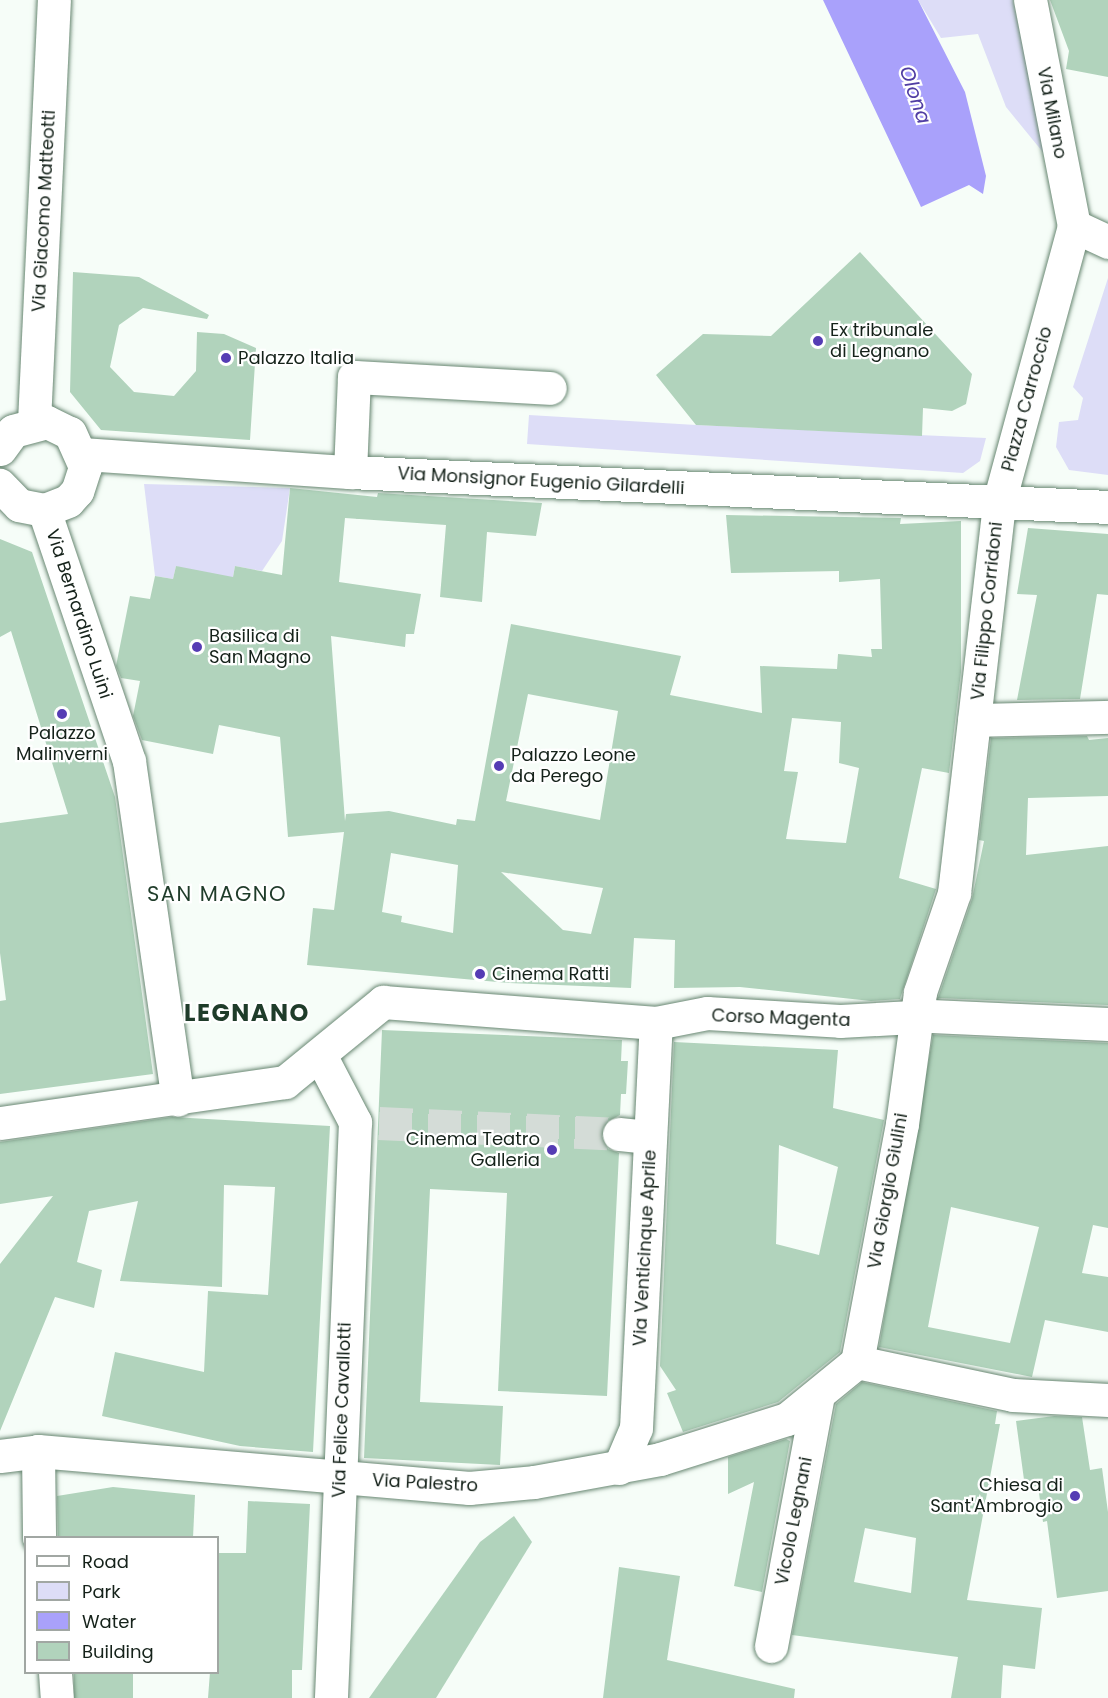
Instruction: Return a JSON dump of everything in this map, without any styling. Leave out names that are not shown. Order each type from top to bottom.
[{"type":"street","name":"Via Giacomo Matteotti","points":[[34,422],[54,0]]},
{"type":"street","name":"Via Milano","points":[[1030,0],[1074,226]]},
{"type":"street","points":[[1074,226],[1108,242]]},
{"type":"street","name":"Piazza Carroccio","points":[[999,502],[1074,226]]},
{"type":"street","points":[[350,472],[354,377],[550,388]]},
{"type":"street","points":[[0,449],[14,431],[34,422],[70,433],[83,454],[85,467],[77,491],[62,504],[16,504]]},
{"type":"street","name":"Via Monsignor Eugenio Gilardelli","points":[[83,454],[350,472],[999,502]]},
{"type":"street","points":[[999,502],[1108,507]]},
{"type":"street","name":"Via Filippo Corridoni","points":[[916,1018],[920,992],[954,893],[999,502]]},
{"type":"street","name":"Via Bernardino Luini","points":[[16,504],[129,761],[168,1100]]},
{"type":"street","name":"Via Filippo Corridoni","points":[[975,720],[1108,717]]},
{"type":"street","name":"Corso Magenta","points":[[320,1054],[383,1002],[657,1023],[708,1013],[840,1021],[916,1018],[1108,1024]]},
{"type":"street","name":"Via Giorgio Giulini","points":[[857,1362],[916,1018]]},
{"type":"street","name":"Via Venticinque Aprile","points":[[619,1468],[636,1428],[635,1136],[657,1023]]},
{"type":"street","points":[[0,1123],[285,1082],[320,1054]]},
{"type":"street","name":"Via Felice Cavallotti","points":[[320,1054],[367,1123],[338,1478],[332,1698]]},
{"type":"street","points":[[857,1362],[1013,1395],[1108,1401]]},
{"type":"street","name":"Via Palestro","points":[[0,1456],[38,1451],[469,1488],[619,1468],[787,1419],[857,1362]]},
{"type":"street","name":"Vicolo Legnani","points":[[771,1646],[818,1396]]},
{"type":"street","points":[[38,1451],[39,1536]]},
{"type":"street","points":[[55,1674],[57,1698]]},
{"type":"green space","points":[[918,0],[1013,0],[1046,156],[1006,107],[978,34],[941,38]]},
{"type":"green space","points":[[1108,278],[1108,475],[1069,470],[1056,447],[1059,422],[1078,420],[1083,398],[1073,387]]},
{"type":"green space","points":[[529,415],[986,438],[980,461],[963,473],[527,444]]},
{"type":"green space","points":[[144,484],[290,488],[282,541],[262,571],[235,566],[230,592],[176,566],[173,579],[155,576]]},
{"type":"water","name":"Olona","points":[[823,0],[918,0],[965,92],[986,176],[983,194],[969,185],[921,207]]},
{"type":"building","points":[[1050,0],[1108,0],[1108,77],[1066,69],[1069,51]]},
{"type":"building","name":"Ex tribunale di Legnano","points":[[860,252],[972,374],[966,404],[952,411],[923,408],[922,436],[696,425],[656,375],[703,334],[771,336]]},
{"type":"building","name":"Palazzo Italia","points":[[73,272],[139,277],[209,315],[207,319],[143,308],[119,325],[110,367],[134,392],[174,396],[196,371],[197,332],[224,334],[256,348],[250,440],[101,430],[70,392]]},
{"type":"building","points":[[290,488],[377,497],[378,493],[542,503],[536,536],[487,532],[482,602],[440,597],[446,525],[345,518],[339,582],[421,594],[414,634],[406,634],[405,647],[331,636],[345,821],[346,814],[389,811],[456,825],[457,819],[475,821],[511,624],[681,656],[670,695],[762,713],[760,666],[837,669],[838,654],[872,657],[871,649],[882,649],[880,579],[839,582],[839,571],[731,573],[726,515],[901,518],[900,524],[961,521],[961,672],[949,773],[922,768],[899,878],[936,889],[900,999],[871,1001],[740,987],[674,988],[675,940],[634,938],[631,988],[509,983],[307,965],[313,908],[334,910],[344,832],[288,837],[280,737],[219,725],[213,754],[142,740],[133,716],[140,681],[121,678],[116,666],[130,596],[150,599],[155,576],[173,579],[176,566],[233,577],[235,566],[282,575]],"holes":[[[528,694],[618,711],[600,820],[506,801]],[[792,718],[841,722],[839,763],[859,768],[846,843],[786,839],[798,772],[784,771]],[[391,853],[458,865],[453,933],[401,922],[402,916],[382,912]],[[501,872],[603,888],[591,934],[563,930]]]},
{"type":"building","points":[[1028,528],[1108,534],[1108,595],[1097,594],[1080,699],[1017,700],[1037,595],[1017,594]]},
{"type":"building","points":[[0,539],[32,552],[115,797],[153,1074],[0,1094],[0,1001],[6,1000],[0,953],[0,823],[68,814],[11,631],[0,637]]},
{"type":"building","points":[[1087,736],[1089,740],[1108,738],[1108,796],[1028,798],[1026,855],[1108,846],[1108,1005],[938,998],[972,899],[984,841],[979,840],[991,738]]},
{"type":"building","points":[[382,1030],[622,1040],[621,1061],[628,1061],[626,1094],[621,1094],[620,1115],[604,1123],[600,1133],[608,1149],[619,1153],[607,1396],[498,1391],[507,1193],[430,1189],[420,1402],[503,1406],[500,1465],[364,1458]]},
{"type":"building","points":[[933,1035],[1108,1043],[1108,1228],[1093,1225],[1082,1273],[1108,1277],[1108,1332],[1045,1320],[1032,1377],[879,1347]],"holes":[[[951,1207],[1039,1227],[1010,1343],[928,1327]]]},
{"type":"building","points":[[674,1042],[838,1050],[833,1108],[884,1120],[840,1352],[778,1402],[683,1432],[667,1393],[676,1390],[660,1366]],"holes":[[[779,1145],[838,1167],[819,1255],[776,1244]]]},
{"type":"building","points":[[172,1117],[330,1126],[313,1452],[240,1446],[102,1416],[115,1352],[204,1372],[208,1291],[268,1295],[275,1187],[224,1185],[222,1287],[120,1281],[138,1201],[89,1211],[77,1262],[102,1270],[94,1308],[55,1297],[0,1431],[0,1264],[53,1196],[0,1204],[0,1142]]},
{"type":"building","points":[[862,1382],[997,1411],[995,1424],[1000,1424],[967,1600],[1042,1608],[1035,1669],[1003,1665],[1001,1698],[951,1698],[958,1657],[792,1635],[836,1404]],"holes":[[[865,1528],[916,1538],[911,1593],[854,1582]]]},
{"type":"building","name":"Chiesa di Sant'Ambrogio","points":[[1054,1416],[1082,1417],[1090,1470],[1102,1468],[1108,1512],[1108,1591],[1057,1598],[1047,1521],[1043,1522],[1038,1486],[1025,1487],[1016,1421]]},
{"type":"building","points":[[786,1439],[790,1441],[762,1592],[734,1586],[754,1482],[728,1494],[728,1457]]},
{"type":"building","points":[[113,1487],[195,1495],[193,1536],[58,1536],[57,1496]]},
{"type":"building","points":[[248,1501],[310,1504],[302,1670],[292,1670],[292,1698],[208,1698],[210,1674],[219,1674],[219,1553],[246,1553]]},
{"type":"building","points":[[514,1516],[532,1542],[436,1698],[369,1698],[480,1542]]},
{"type":"building","points":[[619,1567],[680,1576],[667,1660],[795,1689],[794,1698],[603,1698]]},
{"type":"building","points":[[74,1674],[133,1674],[133,1698],[74,1698]]},
{"type":"tunnel","points":[[379,1123],[619,1134]]},
{"type":"place","name":"Ex tribunale di Legnano","points":[[818,341]]},
{"type":"place","name":"Palazzo Italia","points":[[226,358]]},
{"type":"place","name":"Basilica di San Magno","points":[[197,647]]},
{"type":"place","name":"Palazzo Malinverni","points":[[62,714]]},
{"type":"place","name":"Palazzo Leone da Perego","points":[[499,766]]},
{"type":"place","name":"Cinema Ratti","points":[[480,974]]},
{"type":"place","name":"Cinema Teatro Galleria","points":[[552,1150]]},
{"type":"place","name":"Chiesa di Sant'Ambrogio","points":[[1075,1496]]},
{"type":"district","name":"SAN MAGNO","points":[[217,894]]},
{"type":"district","name":"LEGNANO","points":[[247,1013]]}]
